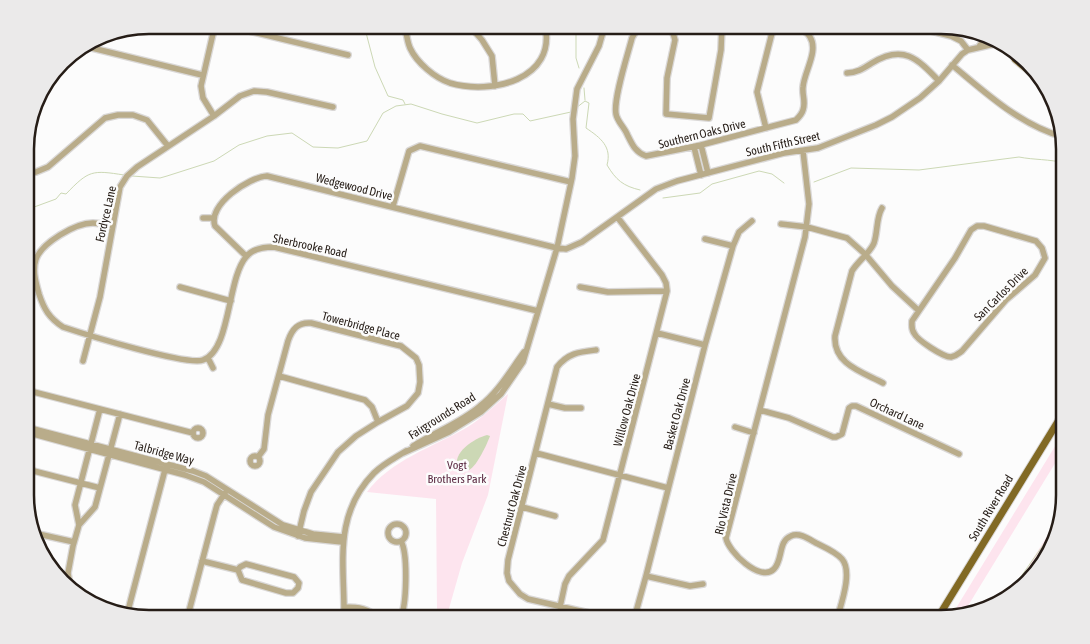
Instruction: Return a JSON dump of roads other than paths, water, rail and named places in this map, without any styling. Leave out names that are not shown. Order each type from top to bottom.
[{"type":"main road","name":"South River Road","points":[[943,610],[1056,425]]},
{"type":"street","points":[[213,34],[201,86],[203,98],[214,116]]},
{"type":"street","points":[[262,34],[348,54]]},
{"type":"street","points":[[407,34],[410,47],[418,60],[432,73],[449,82],[472,87],[495,86],[516,81],[532,71],[541,61],[546,42],[546,34]]},
{"type":"street","points":[[477,34],[492,56],[495,86]]},
{"type":"street","name":"Fairgrounds Road","points":[[344,607],[342,540],[355,499],[374,473],[403,453],[449,432],[481,412],[501,394],[524,362],[557,248],[571,182],[575,156],[573,126],[575,98],[582,77],[599,46],[602,34]]},
{"type":"street","name":"Southern Oaks Drive","points":[[634,34],[616,105],[618,119],[624,126],[634,149],[646,156],[694,147],[796,120],[803,111],[805,100],[802,93],[803,84],[813,51],[808,34]]},
{"type":"street","points":[[673,34],[676,40],[668,78],[666,114],[709,118],[721,50],[722,34]]},
{"type":"street","points":[[766,128],[757,92],[772,34]]},
{"type":"street","points":[[944,34],[961,41],[968,50]]},
{"type":"street","points":[[978,46],[983,42]]},
{"type":"street","name":"South Fifth Street","points":[[557,248],[570,248],[582,242],[656,189],[677,181],[784,153],[818,148],[892,117],[920,98],[968,50],[989,45]]},
{"type":"street","points":[[93,48],[202,75]]},
{"type":"street","points":[[847,73],[859,71],[888,55],[898,53],[909,55],[916,59],[939,81]]},
{"type":"street","points":[[952,65],[1006,109],[1036,127],[1055,134]]},
{"type":"street","name":"Fordyce Lane","points":[[83,361],[100,297],[120,187],[127,176],[137,167],[214,116],[240,96],[254,91],[268,92],[333,108]]},
{"type":"street","points":[[34,172],[48,167],[105,118],[118,115],[133,115],[147,120],[168,146]]},
{"type":"street","points":[[701,145],[708,173]]},
{"type":"street","points":[[393,206],[409,151],[420,146],[571,182]]},
{"type":"street","points":[[694,147],[701,175]]},
{"type":"street","name":"Rio Vista Drive","points":[[803,151],[809,204],[807,226],[726,538],[727,543],[739,557],[755,571],[762,574],[774,569],[782,546],[793,534],[800,535],[837,555],[843,560],[847,571],[839,610]]},
{"type":"street","name":"Wedgewood Drive","points":[[213,218],[216,209],[248,181],[258,176],[267,176],[557,248]]},
{"type":"street","points":[[882,208],[872,249],[865,254],[852,270],[835,336],[834,355],[883,383]]},
{"type":"street","points":[[112,226],[94,223],[70,229],[49,244],[36,258],[35,280],[44,309],[52,320],[62,327],[180,359],[199,361],[208,358],[213,353],[222,337],[240,268],[246,256],[215,226],[213,218],[203,218]]},
{"type":"street","points":[[580,287],[608,292],[667,291],[662,276],[618,218]]},
{"type":"street","name":"Basket Oak Drive","points":[[637,610],[705,345],[733,246],[738,232],[752,221]]},
{"type":"street","points":[[781,224],[807,226],[846,238],[865,254],[892,286],[918,310]]},
{"type":"street","name":"San Carlos Drive","points":[[977,226],[984,226],[1036,241],[1042,248],[1044,258],[1035,274],[1006,300],[962,351],[954,357],[942,354],[916,336],[912,321],[918,310],[955,258],[971,230],[977,226]]},
{"type":"street","points":[[705,239],[733,246]]},
{"type":"street","name":"Sherbrooke Road","points":[[246,256],[257,249],[274,247],[538,311]]},
{"type":"street","points":[[180,287],[231,301]]},
{"type":"street","name":"Willow Oak Drive","points":[[560,607],[565,584],[569,576],[603,540],[667,291]]},
{"type":"street","name":"Towerbridge Place","points":[[258,457],[264,449],[268,415],[278,376],[292,331],[296,326],[304,322],[311,323],[401,346],[416,358],[419,365],[420,382],[418,393],[407,406],[356,436],[338,452],[312,492],[304,511],[299,534]]},
{"type":"street","points":[[657,333],[705,345]]},
{"type":"street","name":"Chestnut Oak Drive","points":[[574,610],[528,599],[520,594],[509,581],[507,573],[508,560],[557,367],[567,356],[578,352],[596,350]]},
{"type":"street","points":[[208,358],[213,368]]},
{"type":"street","points":[[278,376],[365,400],[372,406],[378,422]]},
{"type":"street","points":[[34,392],[193,433]]},
{"type":"street","points":[[548,404],[564,408],[581,408]]},
{"type":"street","name":"Orchard Lane","points":[[760,410],[790,418],[832,437],[836,437],[842,434],[849,408],[856,406],[959,454]]},
{"type":"street","points":[[79,525],[75,505],[100,409]]},
{"type":"street","points":[[69,576],[74,542],[79,525],[95,507],[120,414]]},
{"type":"street","points":[[735,427],[754,433]]},
{"type":"street","name":"Talbridge Way","points":[[34,429],[110,452],[199,474],[226,492],[299,534],[342,540]]},
{"type":"street","name":"Talbridge Way","points":[[34,434],[90,446]]},
{"type":"street","points":[[536,453],[668,488]]},
{"type":"street","points":[[129,608],[166,467]]},
{"type":"street","points":[[34,471],[100,488]]},
{"type":"street","points":[[189,610],[217,505],[226,492]]},
{"type":"street","points":[[522,507],[555,516]]},
{"type":"street","points":[[41,535],[74,542]]},
{"type":"street","points":[[401,541],[405,551],[403,610]]},
{"type":"street","points":[[202,561],[238,570]]},
{"type":"street","points":[[249,564],[294,577],[299,583],[298,588],[293,593],[286,593],[242,580],[238,570],[240,567],[249,564]]},
{"type":"street","points":[[646,576],[690,586],[703,584]]},
{"type":"street","points":[[344,607],[368,610]]},
{"type":"waterway","points":[[366,34],[375,67],[388,96],[403,100],[405,104]]},
{"type":"waterway","points":[[576,34],[576,58],[579,68]]},
{"type":"waterway","points":[[584,88],[585,100]]},
{"type":"waterway","points":[[576,108],[585,101],[589,103],[586,128],[601,139],[607,148],[607,165],[620,182],[640,190]]},
{"type":"waterway","points":[[132,176],[160,178],[167,176],[214,161],[239,145],[267,136],[292,133],[313,147],[338,148],[367,141],[383,113],[396,106],[411,104],[477,123],[514,114],[523,114],[530,121],[571,112]]},
{"type":"waterway","points":[[814,182],[851,168],[919,170],[1019,157],[1056,162]]},
{"type":"waterway","points":[[663,198],[700,193],[712,184],[759,171],[772,174],[784,183]]},
{"type":"waterway","points":[[34,207],[56,199],[61,193],[66,194],[86,176],[98,172],[124,175]]},
{"type":"waterway","points":[[1020,578],[1046,541]]},
{"type":"park label","name":"Vogt Brothers Park","points":[[457,472]]}]
